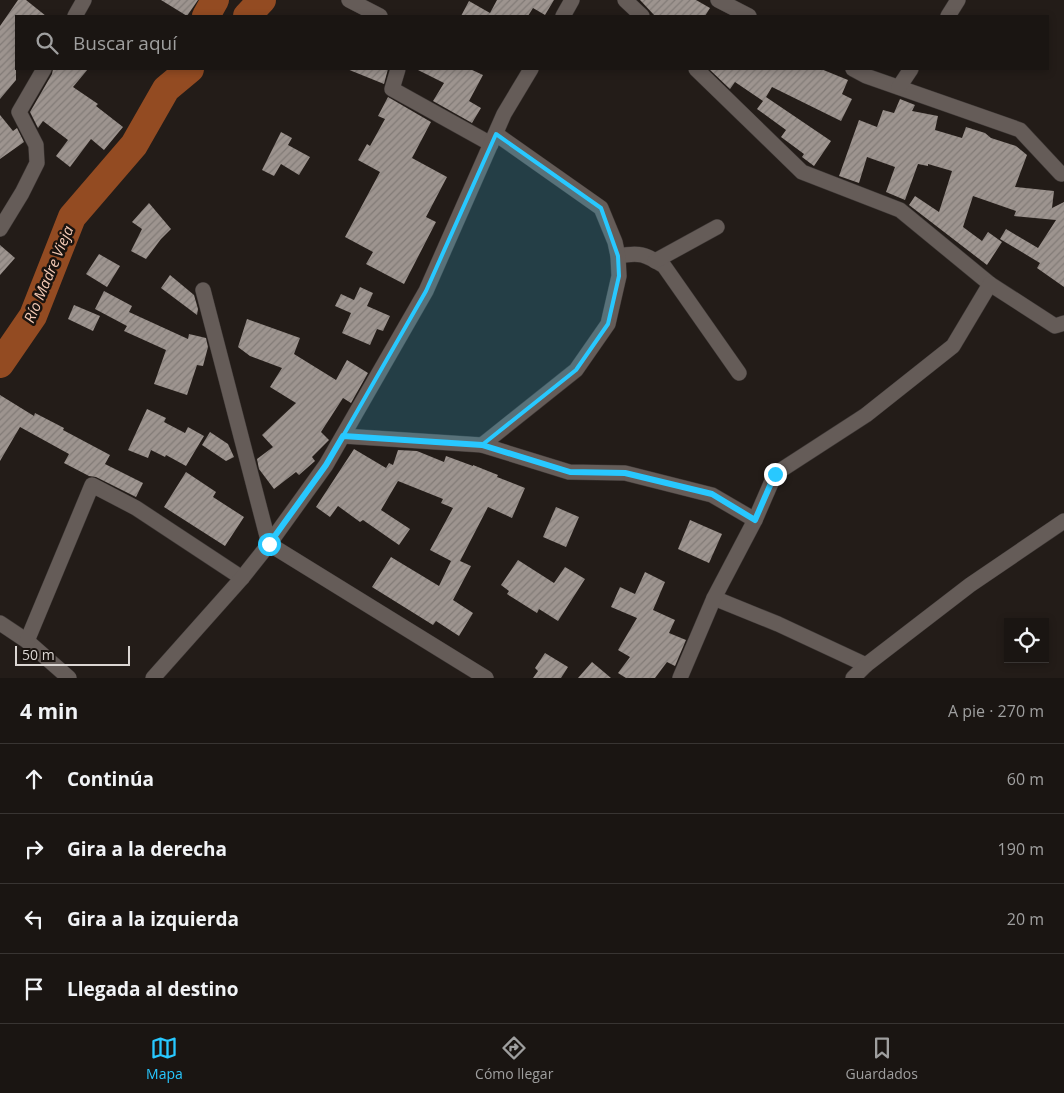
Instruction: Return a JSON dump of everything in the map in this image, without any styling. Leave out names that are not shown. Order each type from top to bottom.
[{"type":"street","points":[[76,15],[84,0]]},
{"type":"street","points":[[349,0],[378,15]]},
{"type":"street","points":[[563,15],[572,0]]},
{"type":"street","points":[[625,0],[641,15]]},
{"type":"street","points":[[720,0],[748,15]]},
{"type":"street","points":[[949,15],[958,0]]},
{"type":"street","points":[[0,229],[22,194],[37,163],[36,145],[19,112],[43,70]]},
{"type":"street","points":[[398,70],[392,89],[493,139],[601,208],[616,242],[620,276],[608,324],[576,370],[482,445]]},
{"type":"street","points":[[153,678],[242,578],[326,465],[426,291],[504,114],[531,70]]},
{"type":"street","points":[[697,70],[802,172],[900,210],[990,284],[1061,328]]},
{"type":"street","points":[[855,70],[899,88],[1020,130],[1061,174]]},
{"type":"street","points":[[899,88],[910,70]]},
{"type":"street","points":[[655,261],[717,228]]},
{"type":"street","points":[[618,256],[634,253],[645,255],[664,266],[739,373]]},
{"type":"street","points":[[680,678],[714,598],[755,520],[775,474],[866,415],[953,346],[990,284]]},
{"type":"street","points":[[203,290],[269,544],[486,678]]},
{"type":"street","points":[[343,436],[482,445],[570,472],[625,473],[712,494],[755,520]]},
{"type":"street","points":[[27,641],[92,485],[136,508],[242,578]]},
{"type":"street","points":[[853,678],[866,665],[970,585],[1064,521]]},
{"type":"street","points":[[714,598],[778,624],[866,665]]},
{"type":"street","points":[[0,623],[27,641],[70,678]]},
{"type":"highlighted area","points":[[496,134],[601,208],[618,256],[619,276],[608,324],[576,370],[482,445],[343,436],[426,291]]},
{"type":"building","points":[[18,0],[26,0],[45,15],[15,15],[16,80],[0,99],[0,26]]},
{"type":"building","points":[[161,0],[198,0],[188,15]]},
{"type":"building","points":[[497,0],[554,0],[545,15],[533,8],[529,15],[462,15],[469,1],[490,13]]},
{"type":"building","points":[[640,0],[696,0],[710,8],[706,15],[654,15]]},
{"type":"building","points":[[53,70],[87,70],[73,87],[98,104],[96,106],[123,127],[104,150],[91,139],[70,167],[56,156],[68,140],[43,121],[38,128],[30,112]]},
{"type":"building","points":[[349,70],[388,70],[384,84]]},
{"type":"building","points":[[418,70],[472,70],[483,75],[469,101],[481,108],[472,123],[433,101],[444,83]]},
{"type":"building","points":[[710,70],[823,70],[848,80],[842,94],[852,99],[841,121],[772,87],[766,97],[831,141],[814,166],[802,157],[804,154],[781,137],[786,130],[757,109],[763,101],[735,82],[730,89]]},
{"type":"building","points":[[388,97],[431,122],[412,158],[447,177],[426,217],[436,222],[404,284],[366,264],[373,252],[345,237],[380,172],[358,160],[367,144],[370,146],[385,119],[378,116]]},
{"type":"building","points":[[900,99],[915,105],[912,111],[938,116],[935,130],[962,138],[966,127],[1016,146],[1027,155],[1015,187],[1054,191],[1052,208],[1064,202],[1064,287],[1037,268],[1040,263],[1000,239],[1006,229],[1038,248],[1056,220],[1014,216],[1016,211],[973,196],[963,227],[982,241],[988,232],[1002,242],[987,265],[909,205],[915,196],[939,212],[952,171],[928,164],[928,166],[918,164],[905,200],[886,192],[895,167],[867,157],[859,183],[839,176],[859,120],[877,127],[883,110],[894,113]]},
{"type":"building","points":[[0,115],[13,131],[17,128],[24,142],[0,159]]},
{"type":"building","points":[[281,132],[292,138],[288,145],[310,157],[299,175],[281,164],[274,176],[262,170]]},
{"type":"building","points":[[149,203],[171,229],[146,259],[131,251],[142,229],[132,222]]},
{"type":"building","points":[[0,245],[15,258],[0,275]]},
{"type":"building","points":[[99,254],[120,266],[107,287],[86,274]]},
{"type":"building","points":[[170,275],[194,295],[198,309],[197,315],[161,288]]},
{"type":"building","points":[[360,287],[373,293],[367,306],[390,316],[383,331],[377,329],[370,345],[342,333],[351,313],[335,306],[341,294],[354,300]]},
{"type":"building","points":[[104,291],[132,306],[129,312],[188,339],[189,334],[206,338],[208,347],[203,366],[197,365],[187,395],[154,384],[166,350],[124,331],[127,326],[95,309]]},
{"type":"building","points":[[74,305],[100,316],[93,331],[68,319]]},
{"type":"building","points":[[247,319],[300,338],[294,354],[336,380],[347,360],[368,373],[351,403],[343,398],[321,432],[329,440],[312,457],[315,461],[299,475],[296,472],[274,489],[259,469],[257,459],[273,447],[262,435],[296,403],[270,387],[282,368],[250,356],[238,347]]},
{"type":"building","points":[[0,395],[34,416],[35,413],[110,455],[105,464],[143,483],[136,497],[64,463],[69,454],[20,427],[0,461]]},
{"type":"building","points":[[147,409],[166,418],[164,422],[185,433],[188,427],[204,436],[186,466],[166,455],[165,457],[151,450],[148,458],[128,450]]},
{"type":"building","points":[[210,432],[228,444],[234,457],[226,461],[202,445]]},
{"type":"building","points":[[354,449],[386,468],[389,463],[393,465],[398,450],[417,451],[444,462],[446,456],[498,475],[497,477],[525,488],[512,518],[488,507],[460,561],[471,566],[453,600],[473,613],[459,636],[436,621],[433,625],[372,587],[391,557],[439,586],[451,561],[430,550],[453,508],[441,503],[443,499],[398,481],[381,510],[410,529],[399,545],[363,520],[360,522],[338,506],[330,517],[316,507]]},
{"type":"building","points":[[186,472],[216,492],[213,497],[244,517],[225,546],[164,507]]},
{"type":"building","points":[[556,507],[579,517],[566,547],[543,537]]},
{"type":"building","points":[[690,520],[722,534],[709,563],[678,549]]},
{"type":"building","points":[[518,560],[554,583],[565,567],[585,579],[558,621],[539,609],[537,613],[507,594],[509,591],[501,585]]},
{"type":"building","points":[[645,572],[665,582],[653,610],[675,620],[669,633],[686,640],[675,666],[667,662],[655,678],[626,678],[618,673],[630,657],[618,650],[637,618],[611,607],[620,587],[635,594]]},
{"type":"building","points":[[545,653],[568,667],[561,678],[533,678],[538,671],[535,668]]},
{"type":"building","points":[[592,662],[611,678],[578,678]]},
{"type":"waterway","points":[[207,15],[215,0]]},
{"type":"waterway","name":"Río Madre Vieja","points":[[248,15],[262,0]]},
{"type":"waterway","name":"Río Madre Vieja","points":[[0,364],[33,316],[72,217],[134,145],[166,89],[189,70]]},
{"type":"route","points":[[269,544],[326,465],[343,436],[482,445],[570,472],[625,473],[712,494],[755,520],[775,474]]}]
